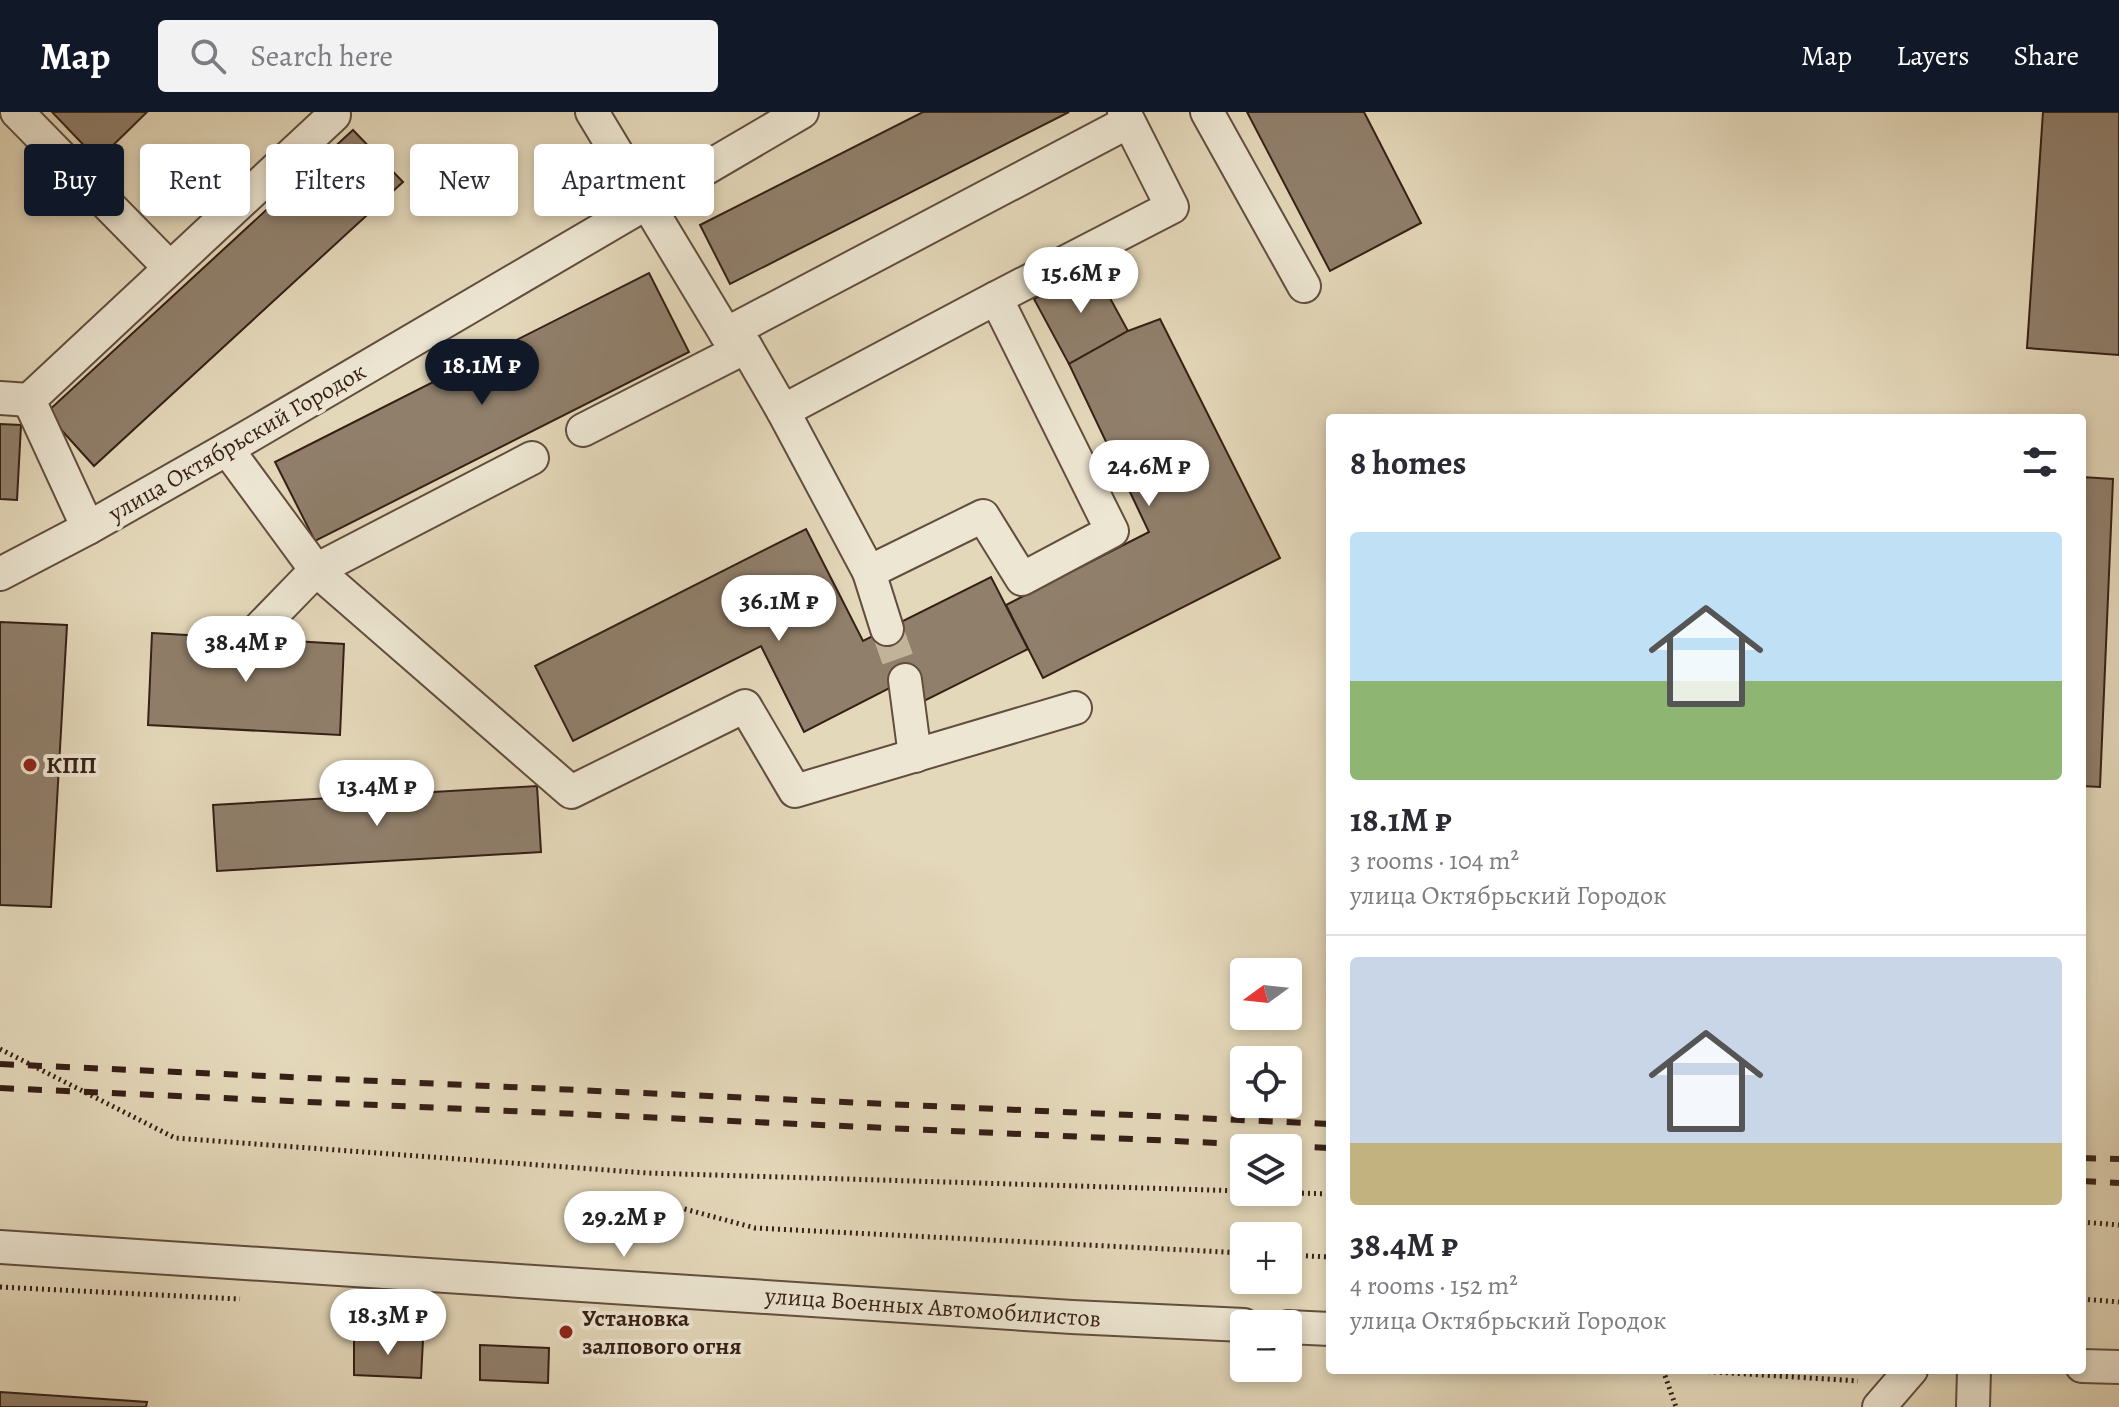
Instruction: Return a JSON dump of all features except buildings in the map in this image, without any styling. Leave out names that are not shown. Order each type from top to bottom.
[{"type":"street","points":[[17,112],[170,268]]},
{"type":"street","points":[[592,112],[611,144]]},
{"type":"street","name":"улица Октябрьский Городок","points":[[714,164],[802,112]]},
{"type":"street","points":[[1207,112],[1304,286]]},
{"type":"street","points":[[88,528],[14,399],[170,268],[334,115]]},
{"type":"street","points":[[583,430],[1126,117],[1172,207],[783,411]]},
{"type":"street","name":"улица Октябрьский Городок","points":[[0,574],[227,449],[626,216]]},
{"type":"street","points":[[655,216],[783,411],[869,572],[887,629]]},
{"type":"street","points":[[869,572],[983,516],[1022,579],[1112,531],[996,298]]},
{"type":"street","points":[[227,449],[316,570],[571,792],[745,706],[795,791],[1075,708]]},
{"type":"street","points":[[250,638],[316,570],[532,458]]},
{"type":"street","points":[[905,680],[915,756]]},
{"type":"street","name":"улица Военных Автомобилистов","points":[[0,1247],[1072,1317],[1230,1324]]},
{"type":"street","points":[[1302,1328],[1326,1329]]},
{"type":"street","points":[[2086,1366],[2119,1367]]},
{"type":"street","points":[[1873,1394],[1905,1374]]},
{"type":"street","points":[[1973,1407],[1974,1374]]},
{"type":"path","points":[[0,1049],[175,1138],[647,1173],[1230,1191]]},
{"type":"path","points":[[1302,1193],[1326,1194]]},
{"type":"path","points":[[644,1198],[755,1228],[1230,1252]]},
{"type":"path","points":[[2086,1222],[2119,1225]]},
{"type":"path","points":[[1302,1256],[1326,1257]]},
{"type":"path","points":[[2086,1299],[2119,1302]]},
{"type":"path","points":[[1664,1374],[1676,1407]]},
{"type":"path","points":[[1716,1374],[1873,1394]]},
{"type":"tunnel","points":[[887,629],[905,680]]},
{"type":"railway","points":[[0,1064],[1326,1124]]},
{"type":"railway","points":[[0,1088],[1326,1148]]},
{"type":"railway","points":[[2086,1158],[2119,1159]]},
{"type":"railway","points":[[2086,1181],[2119,1183]]},
{"type":"place","name":"КПП","points":[[30,765]]},
{"type":"place","name":"Установка залпового огня","points":[[566,1332]]}]
